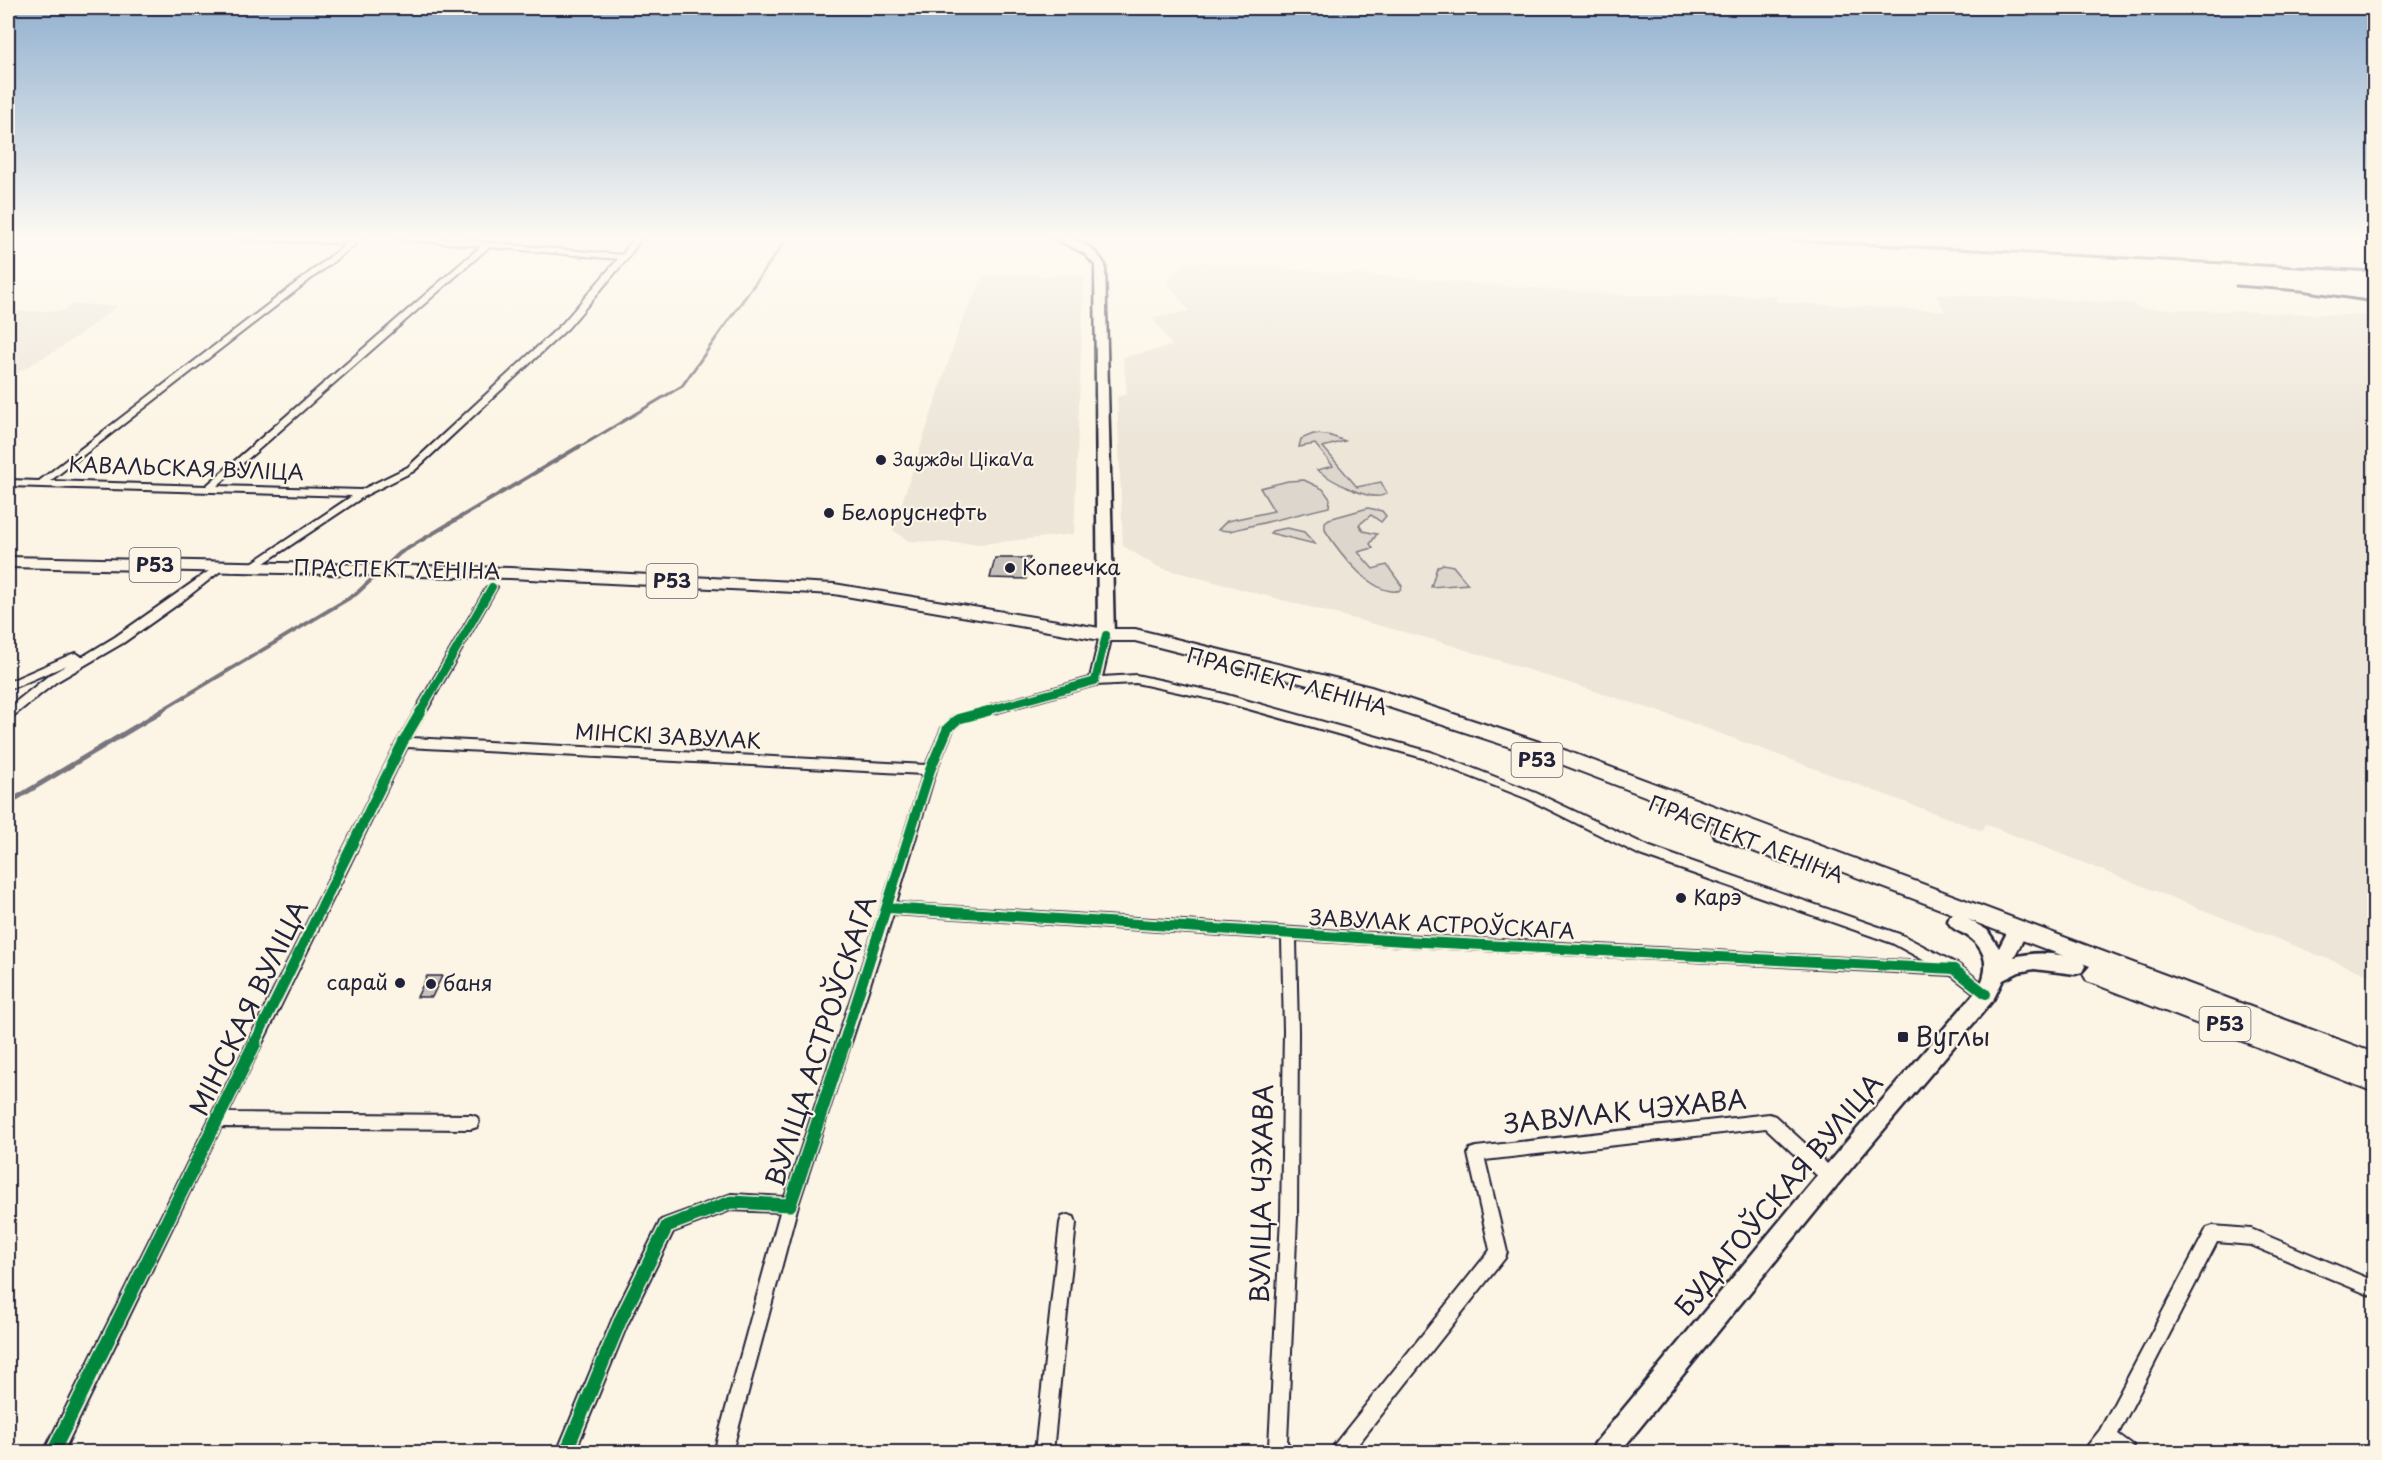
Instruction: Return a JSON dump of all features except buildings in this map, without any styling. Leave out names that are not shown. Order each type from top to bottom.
[{"type":"main road","points":[[1101,305],[1106,635]]},
{"type":"main road","name":"ПРАСПЕКТ ЛЕНІНА","points":[[8,562],[521,573],[834,589],[1106,635],[1135,635],[1371,694],[1560,756],[1758,830],[2015,936],[2374,1064]]},
{"type":"main road","name":"ПРАСПЕКТ ЛЕНІНА","points":[[1106,635],[1128,644],[1206,660],[1324,689],[1444,726],[1956,921],[2015,936],[2075,966],[2374,1081]]},
{"type":"main road","points":[[1956,921],[1976,931],[1988,942],[1994,955],[1996,974],[2019,962],[2040,960],[2075,966]]},
{"type":"main road","name":"БУДАГОЎСКАЯ ВУЛІЦА","points":[[1604,1452],[1830,1177],[1986,994],[2015,936]]},
{"type":"street","points":[[42,483],[273,305]]},
{"type":"street","points":[[209,488],[418,305]]},
{"type":"street","points":[[251,567],[363,493],[411,469],[565,326],[583,305]]},
{"type":"street","name":"КАВАЛЬСКАЯ ВУЛІЦА","points":[[8,483],[363,493]]},
{"type":"street","points":[[8,714],[52,679],[119,640],[177,600],[219,567]]},
{"type":"street","name":"МІНСКАЯ ВУЛІЦА","points":[[53,1452],[403,742],[492,586]]},
{"type":"street","points":[[1095,681],[1106,635]]},
{"type":"street","points":[[8,686],[119,640]]},
{"type":"street","name":"ВУЛІЦА АСТРОЎСКАГА","points":[[566,1452],[621,1320],[667,1226],[731,1202],[790,1205],[888,908],[930,770],[948,728],[958,719],[1095,681],[1136,679],[1220,696],[1427,755],[1532,796],[1645,851],[1897,939],[1954,969]]},
{"type":"street","name":"МІНСКІ ЗАВУЛАК","points":[[403,742],[930,770]]},
{"type":"street","name":"ЗАВУЛАК АСТРОЎСКАГА","points":[[888,908],[1289,933],[1954,969]]},
{"type":"street","name":"ВУЛІЦА ЧЭХАВА","points":[[1285,1452],[1278,1446],[1289,1217],[1289,933]]},
{"type":"street","points":[[1954,969],[1986,994]]},
{"type":"street","points":[[217,1120],[471,1122]]},
{"type":"street","name":"ЗАВУЛАК ЧЭХАВА","points":[[1341,1452],[1499,1252],[1476,1154],[1769,1121],[1830,1177]]},
{"type":"street","points":[[723,1452],[790,1205]]},
{"type":"street","points":[[1044,1452],[1068,1223]]},
{"type":"street","points":[[2095,1452],[2107,1437],[2213,1234],[2251,1237],[2374,1289]]},
{"type":"street","points":[[2107,1437],[2126,1452]]},
{"type":"shaded area","points":[[72,305],[118,306],[62,347],[8,378],[8,311],[63,311]]},
{"type":"shaded area","points":[[969,305],[1083,305],[1074,534],[981,544],[909,541],[893,530],[963,318]]},
{"type":"shaded area","points":[[1185,305],[1835,305],[1945,311],[1942,305],[2135,305],[2138,308],[2374,316],[2374,977],[1985,824],[1983,831],[1673,716],[1438,641],[1158,567],[1123,546],[1117,397],[1127,394],[1123,357],[1172,346],[1153,318],[1189,311]]},
{"type":"shaded area","points":[[1313,434],[1328,435],[1345,441],[1323,447],[1357,487],[1381,482],[1387,493],[1381,496],[1362,494],[1317,470],[1333,466],[1315,444],[1299,447],[1301,439]]},
{"type":"shaded area","points":[[1304,480],[1323,489],[1330,499],[1329,507],[1230,531],[1218,530],[1227,521],[1274,511],[1260,488],[1288,481]]},
{"type":"shaded area","points":[[1368,508],[1382,511],[1386,516],[1381,522],[1371,515],[1359,525],[1363,531],[1377,534],[1370,544],[1373,548],[1358,552],[1373,569],[1387,565],[1402,586],[1401,590],[1391,591],[1369,581],[1348,561],[1325,530],[1325,522],[1329,519]]},
{"type":"shaded area","points":[[1287,528],[1304,532],[1315,544],[1270,533]]},
{"type":"shaded area","points":[[1443,564],[1453,566],[1468,584],[1431,587],[1437,567]]},
{"type":"waterway","points":[[578,448],[682,386],[740,305]]},
{"type":"waterway","points":[[159,712],[356,594],[400,553],[580,446]]},
{"type":"waterway","points":[[8,803],[162,711]]},
{"type":"cycle path","points":[[53,1452],[403,742],[492,587]]},
{"type":"cycle path","points":[[566,1452],[621,1319],[667,1226],[731,1202],[790,1205],[888,908],[930,770],[948,728],[958,719],[1095,681],[1106,635]]},
{"type":"cycle path","points":[[888,908],[1404,941],[1954,969],[1986,994]]},
{"type":"place","name":"Заужды ЦікаVа","points":[[881,460]]},
{"type":"place","name":"Белоруснефть","points":[[829,513]]},
{"type":"place","name":"Копеечка","points":[[1010,568]]},
{"type":"place","name":"Карэ","points":[[1681,898]]},
{"type":"place","name":"сарай","points":[[400,983]]},
{"type":"place","name":"баня","points":[[431,984]]},
{"type":"place","name":"Вуглы","points":[[1903,1037]]}]
